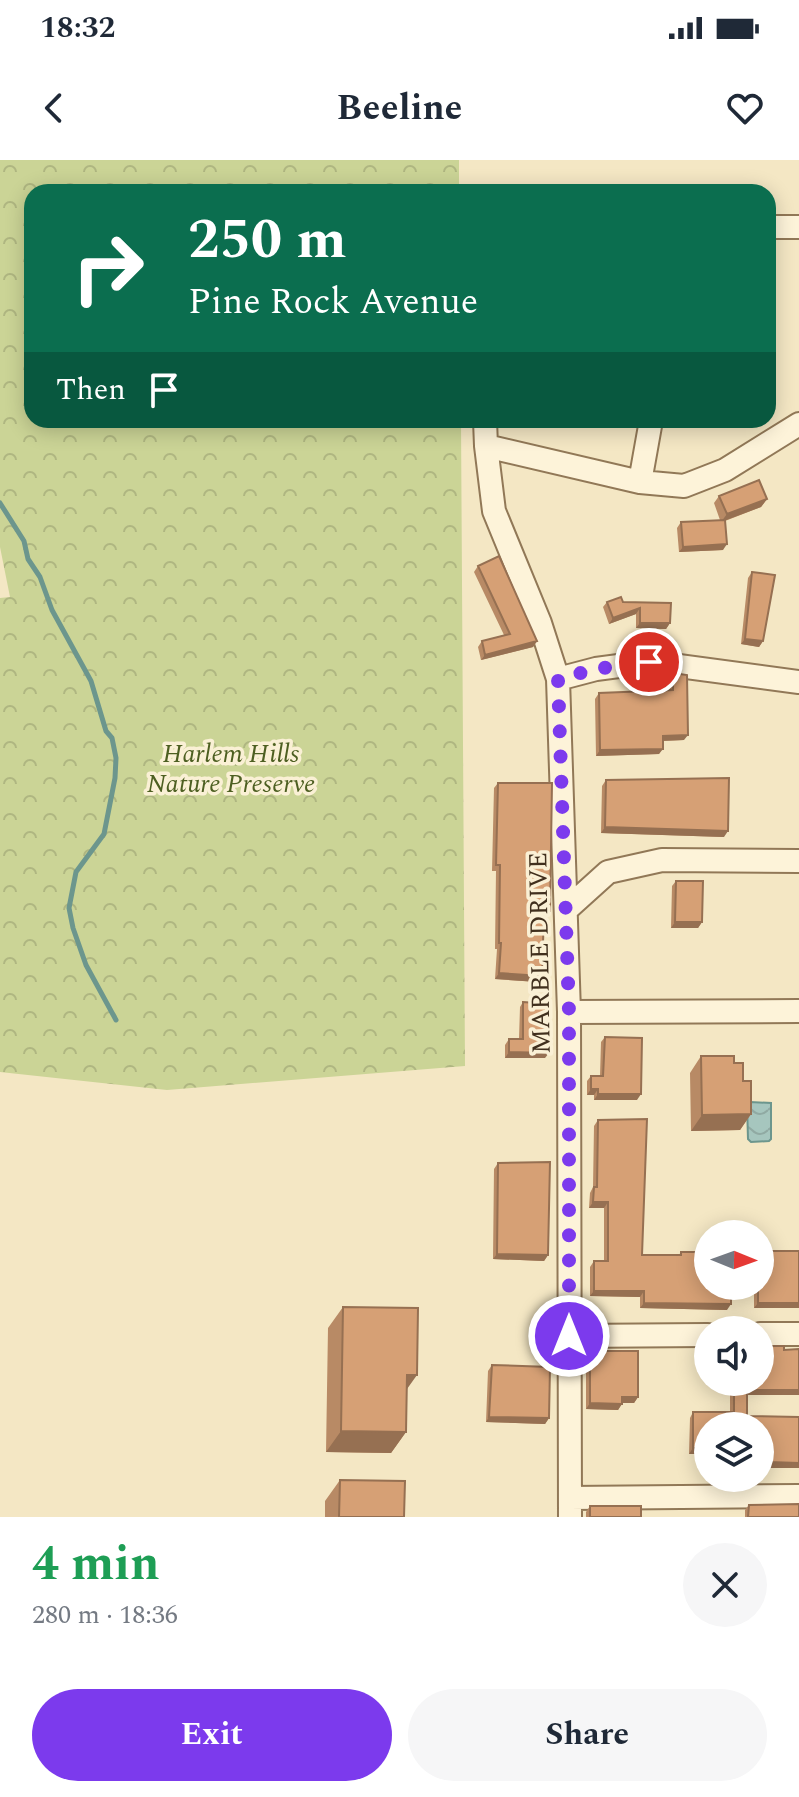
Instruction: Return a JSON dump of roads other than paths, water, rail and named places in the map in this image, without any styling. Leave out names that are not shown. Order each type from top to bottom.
[{"type":"street","points":[[776,227],[799,227]]},
{"type":"street","points":[[486,446],[640,482],[684,486],[725,470],[799,424]]},
{"type":"street","name":"MARBLE DRIVE","points":[[485,428],[494,511],[540,623],[558,679],[569,1012],[570,1508]]},
{"type":"street","points":[[640,482],[650,428]]},
{"type":"street","points":[[558,679],[596,669],[649,662],[799,682]]},
{"type":"street","points":[[567,909],[608,872],[662,860],[799,861]]},
{"type":"street","points":[[569,1012],[799,1011]]},
{"type":"street","points":[[774,1334],[799,1334]]},
{"type":"street","points":[[569,1336],[694,1335]]},
{"type":"street","points":[[570,1508],[799,1496]]},
{"type":"water","points":[[771,1103],[769,1141],[751,1142],[748,1139],[747,1104]]},
{"type":"waterway","points":[[0,503],[24,541],[28,559],[40,577],[52,610],[91,681],[106,731],[112,738],[116,758],[115,778],[104,834],[76,872],[69,908],[86,965],[116,1020]]},
{"type":"park label","name":"Harlem Hills Nature Preserve","points":[[231,768]]}]
